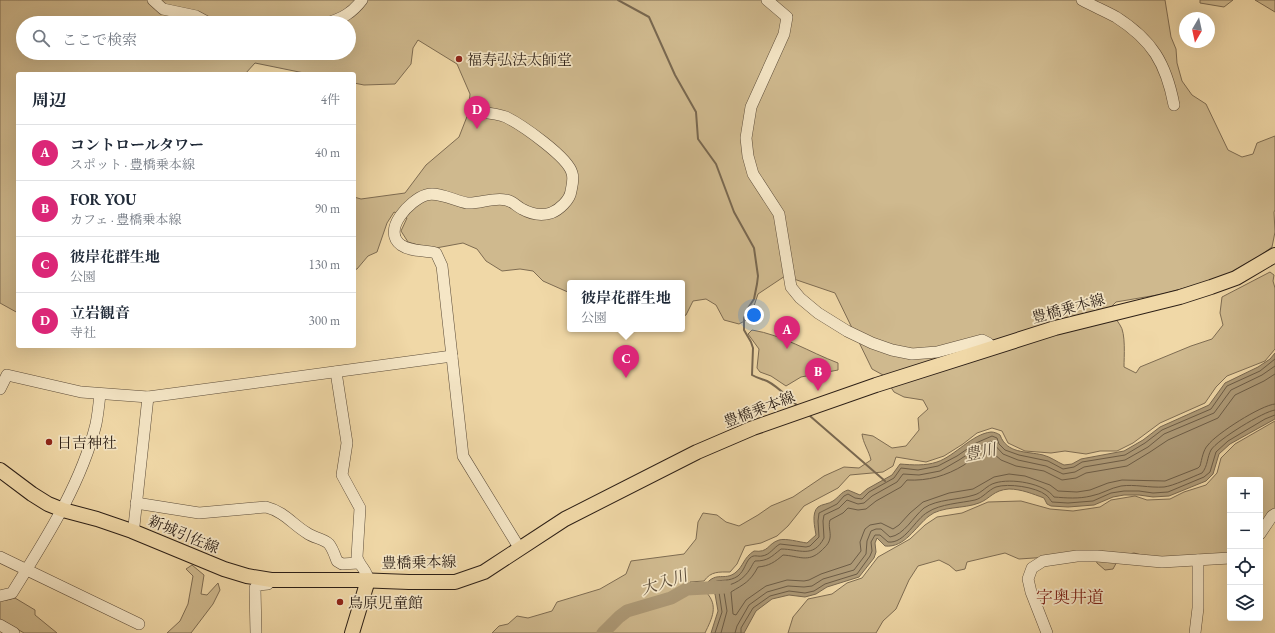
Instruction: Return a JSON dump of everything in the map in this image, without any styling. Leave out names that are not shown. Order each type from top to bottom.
[{"type":"main road","name":"豊橋乗本線","points":[[352,633],[368,580],[455,582],[484,572],[572,516],[697,452],[753,428],[876,385],[1055,328],[1211,288],[1236,278],[1275,255]]},
{"type":"main road","name":"新城引佐線","points":[[0,470],[48,504],[62,510],[97,519],[132,531],[224,569],[247,576],[271,580],[368,580]]},
{"type":"street","points":[[153,0],[163,9],[196,16]]},
{"type":"street","points":[[344,16],[355,10],[362,0]]},
{"type":"street","points":[[767,0],[786,17],[784,34],[751,107],[746,138],[747,150],[753,174],[779,214],[791,287],[800,298],[847,331],[872,343],[892,350],[912,354],[937,352],[982,340],[988,343],[992,348]]},
{"type":"street","points":[[1082,0],[1115,17],[1141,35],[1151,46],[1162,64],[1171,87],[1174,105]]},
{"type":"street","points":[[479,112],[505,117],[554,150],[569,167],[572,173],[573,182],[570,195],[564,203],[553,212],[543,214],[532,213],[505,199],[468,203],[451,200],[435,194],[427,195],[417,199],[403,212],[396,222],[394,231],[395,239],[401,245],[410,250],[426,250],[436,253],[440,259],[463,456],[520,549]]},
{"type":"street","points":[[0,388],[7,375],[81,392],[148,397],[452,356]]},
{"type":"street","points":[[336,372],[347,443],[342,474],[360,508],[357,557],[358,563],[368,575],[368,580]]},
{"type":"street","points":[[0,596],[12,593],[62,510],[90,444],[96,423],[100,394]]},
{"type":"street","points":[[132,531],[134,526],[148,397]]},
{"type":"street","points":[[136,503],[199,513],[266,507],[281,512],[307,533],[327,542],[331,546],[337,561],[342,564],[358,563]]},
{"type":"street","points":[[1263,530],[1275,514]]},
{"type":"street","points":[[1046,633],[1031,592],[1028,579],[1032,568],[1043,561],[1077,556],[1097,556],[1162,562],[1227,558]]},
{"type":"street","points":[[0,557],[139,624]]},
{"type":"street","points":[[1195,633],[1198,608],[1198,560]]},
{"type":"street","points":[[256,633],[255,588],[258,585],[268,584],[271,580]]},
{"type":"street","points":[[0,625],[14,633]]},
{"type":"shaded area","points":[[0,0],[1165,0],[1171,37],[1176,49],[1177,63],[1182,81],[1192,95],[1206,104],[1228,150],[1242,157],[1253,154],[1257,143],[1275,136],[1275,232],[1272,247],[1230,273],[1207,282],[1163,294],[1116,302],[1109,309],[1122,329],[1124,367],[1136,373],[1140,367],[1212,339],[1223,325],[1220,313],[1222,297],[1270,272],[1274,275],[1273,281],[1275,288],[1275,349],[1265,361],[1227,376],[1216,387],[1205,403],[1160,423],[1133,443],[1117,451],[1100,451],[1086,454],[1065,451],[1051,453],[1025,451],[1008,443],[1002,431],[992,428],[977,433],[944,456],[926,462],[896,457],[893,466],[883,472],[850,475],[838,488],[804,506],[788,526],[777,536],[761,543],[745,546],[737,564],[730,572],[709,575],[704,581],[690,582],[694,593],[706,592],[712,602],[712,617],[705,633],[492,633],[499,626],[508,624],[517,616],[528,618],[552,611],[557,602],[600,589],[626,574],[631,561],[684,554],[696,539],[698,522],[703,513],[717,515],[726,522],[739,526],[771,506],[793,497],[824,476],[844,467],[859,468],[871,460],[862,434],[873,436],[892,448],[906,446],[919,430],[918,418],[928,409],[923,400],[904,397],[894,392],[883,375],[872,369],[835,293],[785,276],[758,294],[750,318],[739,324],[724,320],[716,305],[706,299],[693,301],[685,316],[685,280],[567,280],[567,292],[543,281],[533,271],[520,269],[502,271],[486,261],[477,249],[463,243],[436,248],[408,242],[401,231],[407,218],[394,212],[387,223],[377,252],[368,256],[356,269],[356,198],[361,199],[405,193],[426,165],[459,137],[468,114],[470,94],[457,64],[418,40],[413,48],[411,64],[395,84],[364,85],[356,83],[356,72],[299,72],[255,63],[247,72],[16,72],[16,312],[0,303]]},
{"type":"shaded area","points":[[1200,0],[1233,0],[1224,7],[1200,3]]},
{"type":"shaded area","points":[[1255,0],[1275,0],[1275,12]]},
{"type":"shaded area","points":[[752,330],[763,332],[785,340],[838,363],[838,370],[801,377],[786,386],[771,376],[760,372],[757,368],[759,349],[748,334]]},
{"type":"shaded area","points":[[1275,421],[1275,512],[1263,526],[1263,477],[1227,477],[1227,554],[1152,558],[1134,553],[1120,556],[1113,569],[1105,570],[1097,563],[1093,554],[1019,559],[1005,553],[967,562],[965,569],[956,571],[949,565],[939,560],[918,566],[909,580],[896,609],[883,621],[876,633],[788,633],[793,617],[808,599],[832,594],[847,583],[862,578],[878,557],[910,539],[925,525],[937,517],[962,513],[988,502],[1021,501],[1050,509],[1073,511],[1100,507],[1111,500],[1135,496],[1147,500],[1170,499],[1184,492],[1206,485],[1217,473],[1221,458],[1235,444]]},
{"type":"shaded area","points":[[192,565],[204,575],[201,594],[207,595],[218,583],[220,590],[213,604],[191,633],[167,633],[180,621],[188,604],[193,576],[186,569]]},
{"type":"shaded area","points":[[15,598],[35,610],[35,615],[57,633],[24,633],[0,619],[0,599],[7,600]]},
{"type":"water","name":"豊川","points":[[1275,353],[1275,419],[1230,444],[1219,454],[1213,474],[1206,481],[1169,496],[1153,497],[1124,495],[1113,497],[1094,505],[1068,507],[1051,506],[1047,504],[1044,498],[1031,493],[1013,489],[999,491],[979,503],[946,509],[934,513],[898,544],[885,546],[877,538],[875,543],[876,552],[874,558],[859,577],[827,587],[816,594],[805,597],[789,595],[772,599],[756,611],[744,633],[711,633],[718,611],[715,594],[708,590],[706,584],[710,580],[735,573],[754,551],[763,551],[779,540],[807,543],[816,535],[814,521],[815,513],[818,507],[830,503],[848,490],[860,495],[867,489],[892,475],[900,464],[923,465],[937,462],[977,437],[991,432],[1000,435],[1007,446],[1012,449],[1046,456],[1064,465],[1072,464],[1081,459],[1124,451],[1143,440],[1160,427],[1209,405],[1225,383],[1258,367],[1270,359]]},
{"type":"waterway","points":[[618,0],[649,17],[675,75],[696,112],[698,139],[716,164],[734,212],[754,248],[758,276],[757,284],[754,299],[744,318],[744,330],[753,348],[752,375],[771,383],[798,406]]},
{"type":"waterway","points":[[810,416],[885,481]]},
{"type":"waterway","name":"大入川","points":[[603,633],[627,611],[671,598],[687,589],[725,587]]},
{"type":"place","name":"福寿弘法太師堂","points":[[459,59]]},
{"type":"place","name":"立岩観音","points":[[477,129]]},
{"type":"place","name":"コントロールタワー","points":[[787,349]]},
{"type":"place","name":"彼岸花群生地","points":[[626,378]]},
{"type":"place","name":"FOR YOU","points":[[818,391]]},
{"type":"place","name":"日吉神社","points":[[49,442]]},
{"type":"place","name":"鳥原児童館","points":[[340,602]]},
{"type":"district","name":"字奥井道","points":[[1070,597]]}]
